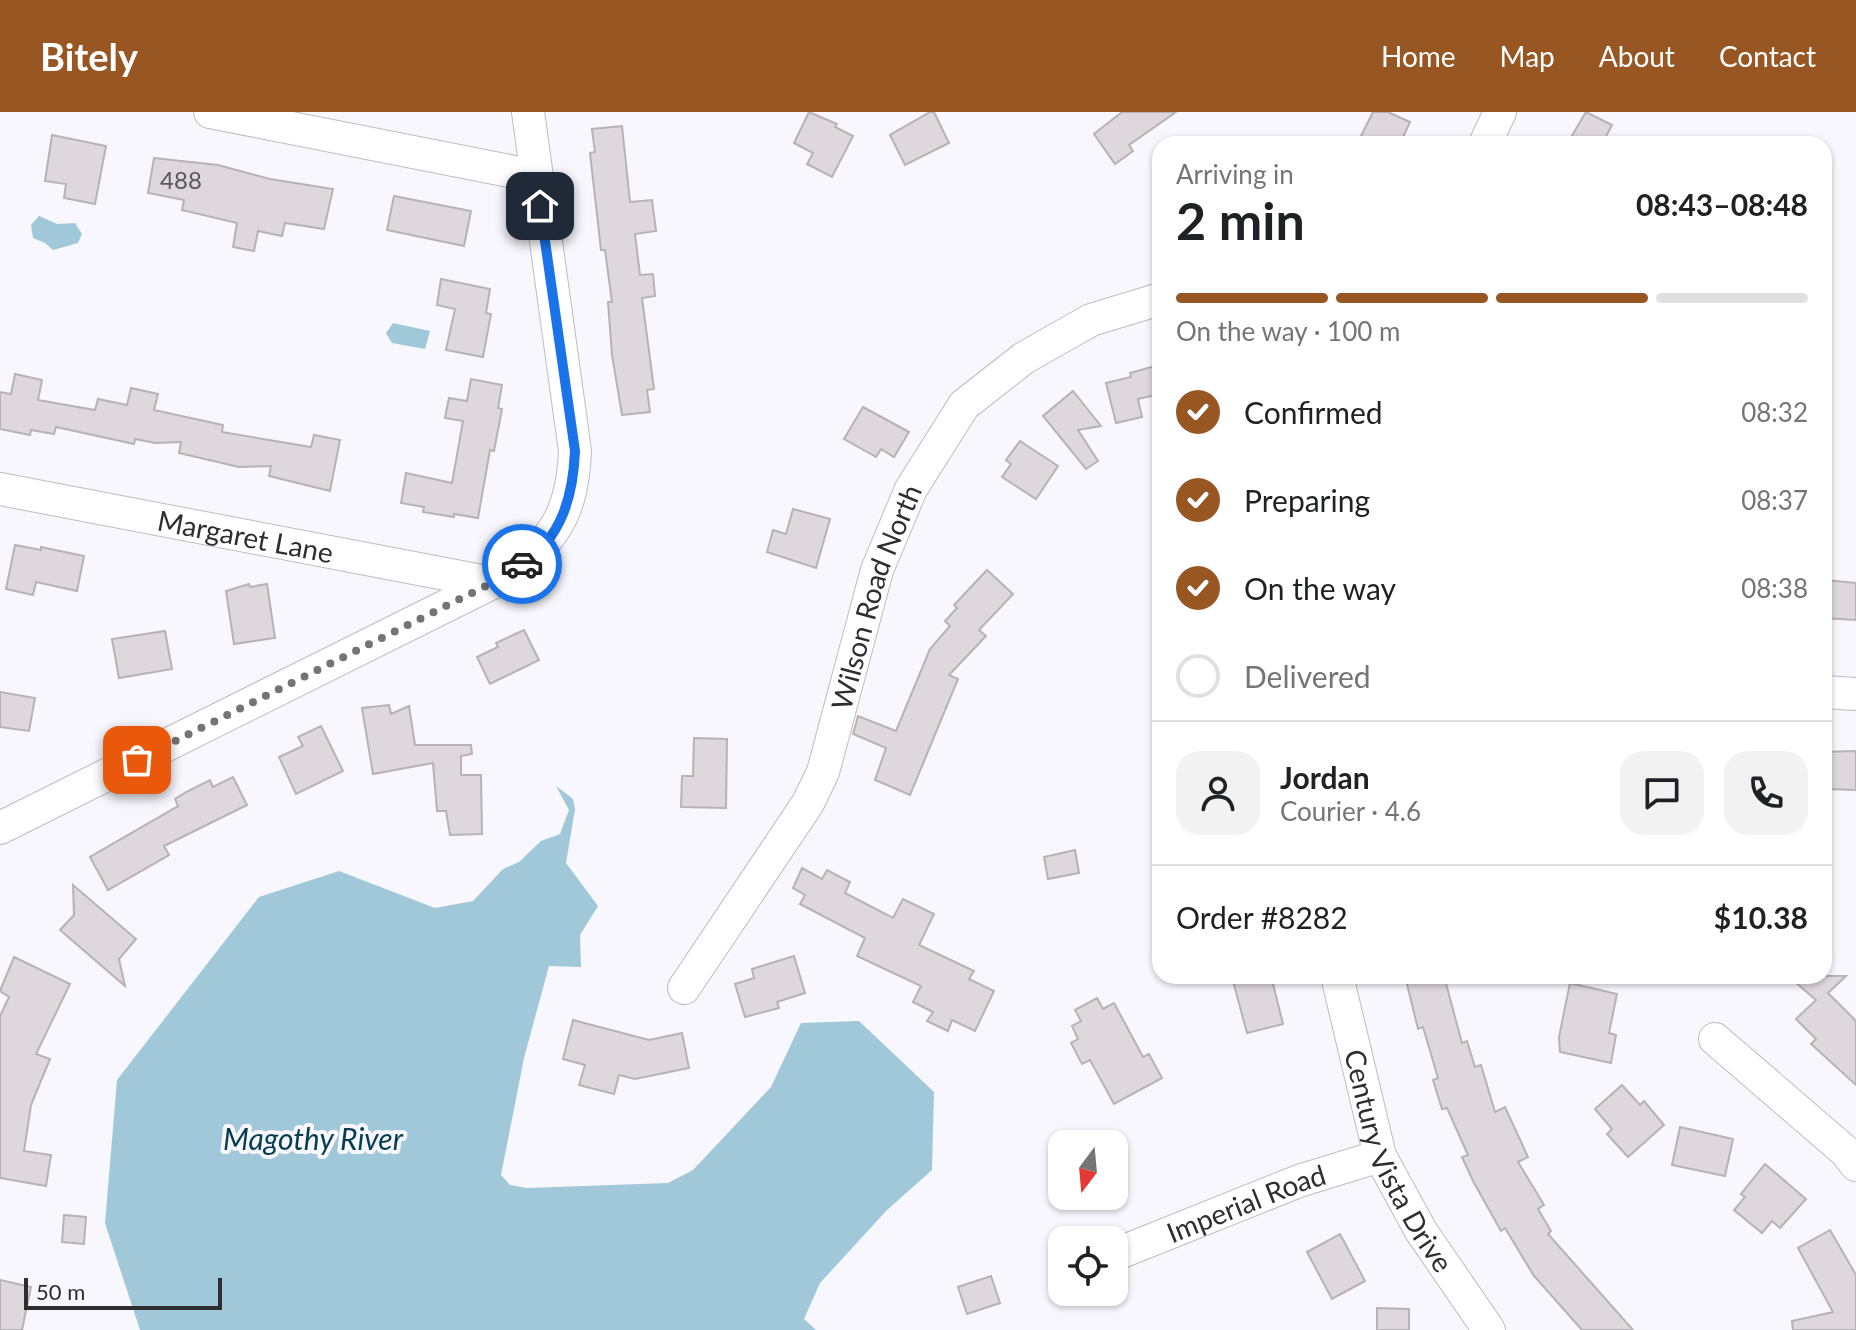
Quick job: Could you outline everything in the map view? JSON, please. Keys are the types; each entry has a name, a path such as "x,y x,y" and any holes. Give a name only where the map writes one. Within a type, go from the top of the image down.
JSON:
{"street":[{"path":"210,112 535,176"},
{"path":"0,828 492,583 528,560 552,535 569,503 575,451 528,112"},
{"path":"1489,136 1500,112"},
{"name":"Wilson Road North","path":"684,988 808,803 823,772 877,570 911,489 964,405 1024,358 1091,320 1152,301"},
{"name":"Margaret Lane","path":"0,489 492,583"},
{"path":"1832,692 1856,694"},
{"name":"Century Vista Drive","path":"1339,984 1380,1156 1421,1231 1489,1330"},
{"path":"1715,1039 1846,1152 1856,1165"},
{"name":"Imperial Road","path":"1128,1249 1299,1181 1380,1156"}],"water":[{"path":"39,216 57,224 75,223 82,234 78,243 53,250 33,238 31,225"},
{"path":"393,323 430,331 425,349 392,343 386,333"},
{"name":"Magothy River","path":"556,786 573,799 575,809 566,863 598,906 580,935 581,967 549,966 524,1058 501,1175 510,1185 527,1188 668,1183 693,1170 771,1087 801,1023 859,1021 934,1092 932,1170 887,1210 820,1283 804,1319 816,1330 140,1330 105,1223 117,1080 259,897 339,871 435,908 473,901 503,869 519,862 541,841 560,834 569,810"}],"building":[{"path":"809,112 837,124 835,127 853,136 832,177 807,164 813,153 794,143"},
{"path":"934,112 949,143 905,165 890,135"},
{"path":"1122,112 1176,112 1129,145 1133,151 1115,164 1094,134"},
{"path":"1373,112 1388,112 1410,122 1404,136 1361,136"},
{"path":"1586,112 1612,125 1606,136 1572,136"},
{"path":"622,126 630,202 652,200 656,231 635,234 640,275 653,274 655,296 642,298 654,389 647,390 650,412 622,415 612,355 608,302 612,302 605,250 601,250 590,153 595,152 592,129"},
{"path":"52,135 106,146 95,204 64,198 66,184 45,181"},
{"path":"154,158 218,165 270,179 333,189 324,229 285,223 282,236 258,231 254,251 233,247 237,223 182,210 184,200 148,193"},
{"path":"394,196 471,211 464,246 387,230"},
{"path":"441,279 490,289 486,313 491,314 483,357 446,350 455,309 437,305"},
{"path":"1152,367 1152,396 1138,399 1142,417 1116,423 1106,383 1131,377 1130,373"},
{"path":"15,374 42,380 38,400 95,410 98,399 127,405 131,388 158,394 154,410 223,425 222,432 311,447 314,435 340,440 330,491 269,476 271,466 239,467 179,453 181,442 155,443 135,439 134,444 56,427 54,434 31,430 30,435 0,429 0,392 11,394"},
{"path":"471,379 502,385 498,408 502,409 494,451 490,450 478,518 423,512 424,507 401,503 406,473 452,483 463,421 445,418 449,398 467,401"},
{"path":"1073,391 1101,426 1078,430 1098,461 1086,469 1043,416"},
{"path":"863,407 909,432 894,457 881,449 876,457 844,439"},
{"path":"1020,441 1058,466 1036,499 1002,477 1011,464 1006,460"},
{"path":"793,509 830,519 816,568 767,552 773,530 786,534"},
{"path":"15,545 84,556 77,591 36,582 33,595 6,589"},
{"path":"987,570 1013,594 979,630 986,636 949,675 958,679 910,795 875,780 886,748 853,734 858,716 896,731 930,649 950,626 945,621 957,608 954,605"},
{"path":"1832,581 1856,583 1856,620 1832,618"},
{"path":"249,584 250,587 267,584 275,638 234,644 226,591"},
{"path":"524,630 539,660 490,684 477,657 498,647 496,643"},
{"path":"165,631 172,669 119,678 112,639"},
{"path":"0,692 35,698 29,731 0,727"},
{"path":"389,705 391,714 409,706 415,745 471,745 472,754 461,756 461,775 481,775 482,834 450,835 446,811 437,811 433,763 373,774 362,708"},
{"path":"321,726 343,771 296,794 279,757 303,746 298,737"},
{"path":"694,738 727,739 726,808 681,807 682,776 693,776"},
{"path":"1856,751 1856,790 1832,789 1832,752"},
{"path":"233,777 247,805 164,846 169,855 108,890 90,857 178,806 175,799 186,792 210,780 213,787"},
{"path":"1075,850 1079,873 1048,879 1044,857"},
{"path":"802,868 822,879 827,870 850,882 845,893 893,918 903,899 934,914 919,945 974,971 969,979 994,991 975,1031 952,1020 948,1031 927,1021 933,1012 913,1002 921,986 857,956 865,938 800,904 805,895 793,888"},
{"path":"73,885 136,939 119,959 125,986 60,930 74,915"},
{"path":"794,956 805,993 777,1002 779,1008 745,1017 735,984 754,978 752,969"},
{"path":"14,957 70,984 36,1054 50,1059 31,1105 24,1151 51,1155 46,1186 0,1178 0,1016 9,997 0,991"},
{"path":"1832,976 1846,976 1828,993 1856,1021 1856,1085 1811,1044 1816,1039 1796,1019 1816,1000 1797,984 1832,984"},
{"path":"1234,984 1273,984 1283,1024 1247,1033"},
{"path":"1407,984 1446,984 1462,1043 1467,1041 1475,1067 1481,1065 1495,1112 1505,1107 1528,1157 1518,1162 1544,1205 1538,1209 1551,1231 1548,1234 1633,1330 1582,1330 1534,1276 1505,1228 1501,1231 1462,1157 1468,1155 1447,1108 1442,1109 1433,1080 1438,1078 1423,1027 1418,1029"},
{"path":"1570,984 1617,994 1609,1033 1616,1035 1611,1063 1560,1052 1559,1037"},
{"path":"1097,998 1103,1009 1114,1003 1143,1057 1149,1054 1162,1078 1114,1104 1090,1060 1082,1064 1071,1043 1078,1039 1072,1026 1081,1021 1075,1010"},
{"path":"573,1020 649,1040 682,1033 689,1068 635,1079 619,1075 614,1094 579,1085 585,1065 563,1059"},
{"path":"1622,1085 1640,1105 1644,1101 1664,1125 1628,1157 1607,1134 1612,1129 1595,1109"},
{"path":"1680,1127 1733,1139 1725,1176 1672,1165"},
{"path":"1765,1164 1806,1199 1780,1228 1772,1221 1762,1233 1734,1210 1745,1197 1741,1194"},
{"path":"64,1215 86,1217 84,1244 62,1242"},
{"path":"1830,1230 1856,1275 1856,1330 1793,1330 1792,1321 1833,1312 1798,1248"},
{"path":"1340,1234 1365,1281 1332,1299 1307,1252"},
{"path":"991,1276 1000,1303 967,1314 958,1287"},
{"path":"0,1280 31,1287 22,1330 0,1330"},
{"path":"1377,1308 1409,1309 1409,1330 1377,1330"}],"way so far":[{"path":"137,760 492,583 522,564"}],"route":[{"path":"522,564 552,535 569,503 574,479 575,451 540,206"}]}
